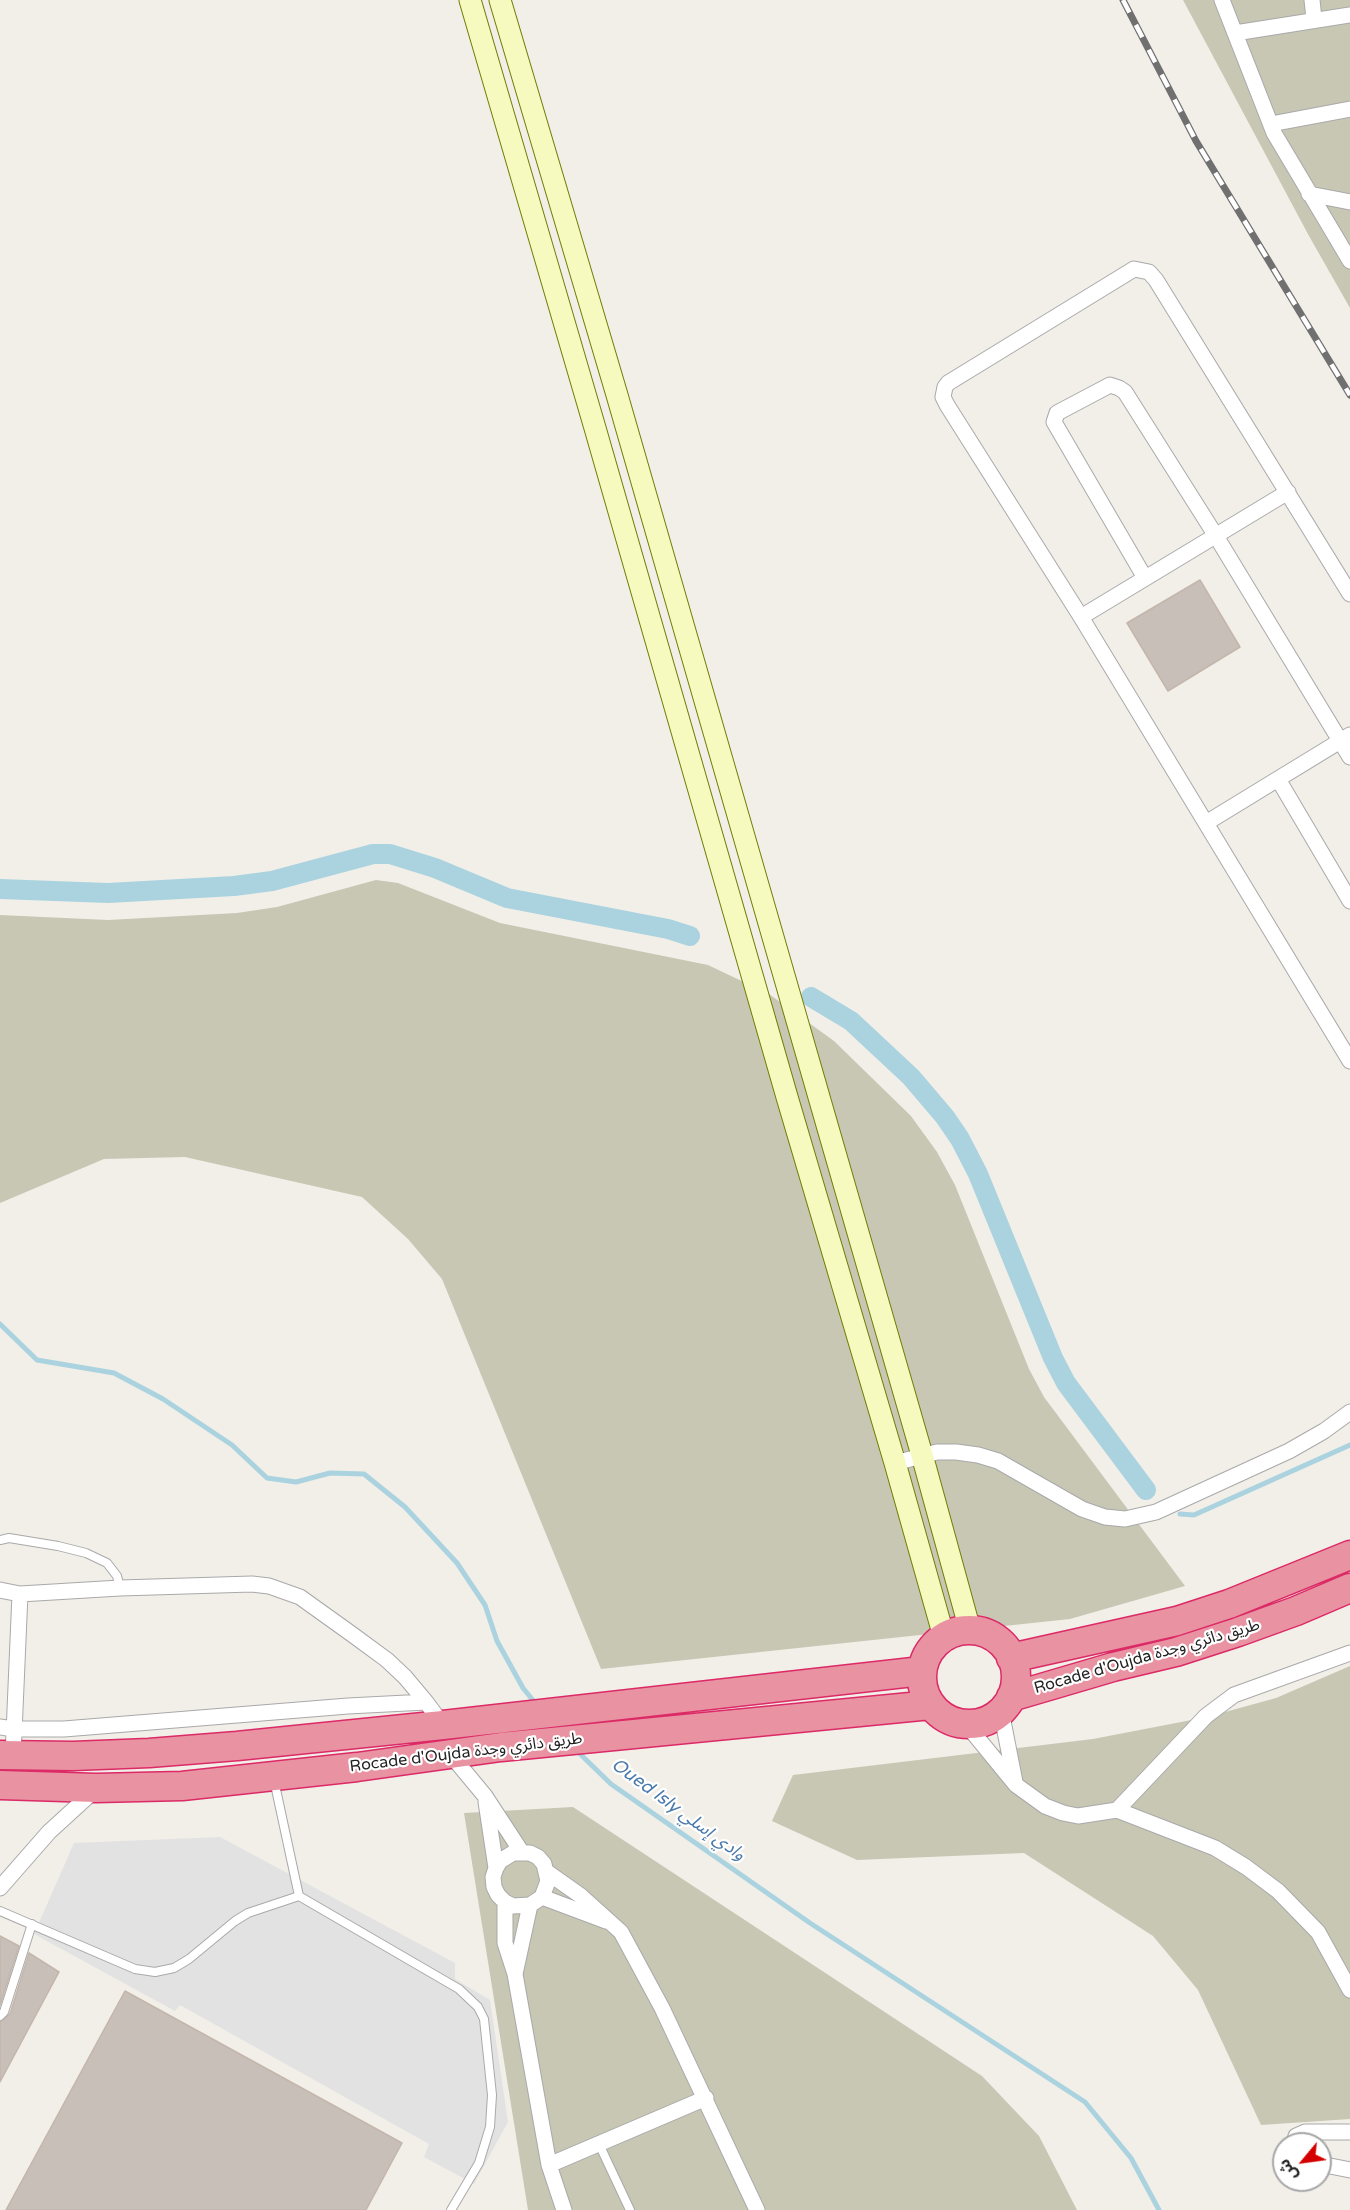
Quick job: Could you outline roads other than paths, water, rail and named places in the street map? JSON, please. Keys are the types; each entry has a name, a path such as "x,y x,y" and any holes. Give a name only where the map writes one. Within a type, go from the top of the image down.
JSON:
{"highway":[{"name":"Rocade d'Oujda طريق دائري وجدة","path":"1011,1658 1177,1621 1229,1604 1350,1555"},
{"name":"Rocade d'Oujda طريق دائري وجدة","path":"1006,1704 1113,1667 1176,1652 1238,1632 1350,1588"},
{"path":"983,1632 995,1638 1011,1658 1015,1678 1006,1704 991,1718 979,1723 966,1724 953,1721 940,1714 925,1694 922,1671 926,1658 933,1646 957,1634 983,1632"},
{"name":"Rocade d'Oujda طريق دائري وجدة","path":"6,1742 150,1753 443,1725 922,1671"},
{"name":"Rocade d'Oujda طريق دائري وجدة","path":"0,1785 96,1788 182,1786 451,1755 501,1747 931,1705"}],"main road":[{"path":"470,0 895,1463 957,1634"},
{"path":"500,0 617,395 922,1455 957,1634"}],"street":[{"path":"1222,0 1271,124 1309,194 1350,261"},
{"path":"1312,0 1314,19"},
{"path":"1235,33 1350,15"},
{"path":"1271,124 1350,110"},
{"path":"1309,194 1350,201"},
{"path":"1350,594 1149,272 1134,269 948,383 944,390 943,397 947,405 1081,617 1350,1059"},
{"path":"1145,578 1053,422 1057,413 1110,385 1119,387 1125,392 1345,738 1350,757"},
{"path":"1081,617 1288,492"},
{"path":"1206,823 1345,738"},
{"path":"1278,779 1350,900"},
{"path":"895,1463 922,1455 956,1452 978,1455 998,1461 1082,1509 1105,1517 1125,1519 1156,1512 1289,1451 1324,1431 1350,1412"},
{"path":"0,1590 20,1594 120,1588 252,1584 269,1586 300,1597 387,1660 405,1677 443,1725"},
{"path":"20,1594 6,1742 64,1729 348,1706 426,1702"},
{"path":"1117,1810 1206,1716 1233,1695 1350,1653"},
{"path":"1006,1704 1016,1785"},
{"path":"966,1724 1016,1785 1045,1806 1063,1814 1078,1816 1117,1810 1215,1848 1246,1867 1278,1891 1318,1932 1350,1990"},
{"path":"451,1755 485,1796 521,1851 538,1857 548,1872 548,1881 536,1901 515,1974"},
{"path":"0,1887 49,1832 96,1788"},
{"path":"485,1796 496,1868"},
{"path":"521,1851 506,1856 496,1868 493,1877 494,1887 505,1902 513,1905 536,1901 614,1924"},
{"path":"548,1872 581,1896 621,1932 662,2008 757,2210"},
{"path":"0,1882 0,1887"},
{"path":"505,1902 504,1943 515,1974 549,2165 564,2210"},
{"path":"549,2165 706,2098"},
{"path":"1332,2132 1350,2132"},
{"path":"1332,2166 1350,2170"}],"lane":[{"path":"0,1540 9,1538 86,1553 107,1563 117,1576 120,1588"},
{"path":"273,1776 299,1896 459,1989 478,2007 484,2019 492,2095 490,2127 479,2163 451,2210"},
{"path":"0,1911 135,1969 155,1972 174,1968 189,1959 248,1913 299,1896"},
{"path":"0,2016 4,2012 32,1924"},
{"path":"599,2144 630,2210"}],"waterway":[{"path":"0,889 108,893 234,886 272,881 373,854 390,854 435,868 507,898 668,929 690,936"},
{"path":"811,997 851,1021 911,1077 945,1117 960,1139 978,1174 1053,1358 1066,1383 1146,1490"},
{"name":"Oued Isly وادي إسلي","path":"0,1324 37,1360 114,1373 163,1399 232,1445 267,1478 296,1482 330,1473 364,1474 405,1507 457,1563 485,1605 497,1641 523,1688 536,1704"},
{"path":"1180,1514 1194,1515 1350,1445"},
{"name":"Oued Isly وادي إسلي","path":"576,1750 611,1784 810,1923 1085,2102 1131,2158 1159,2210"}],"railway":[{"path":"1123,0 1196,141 1350,395"}]}
